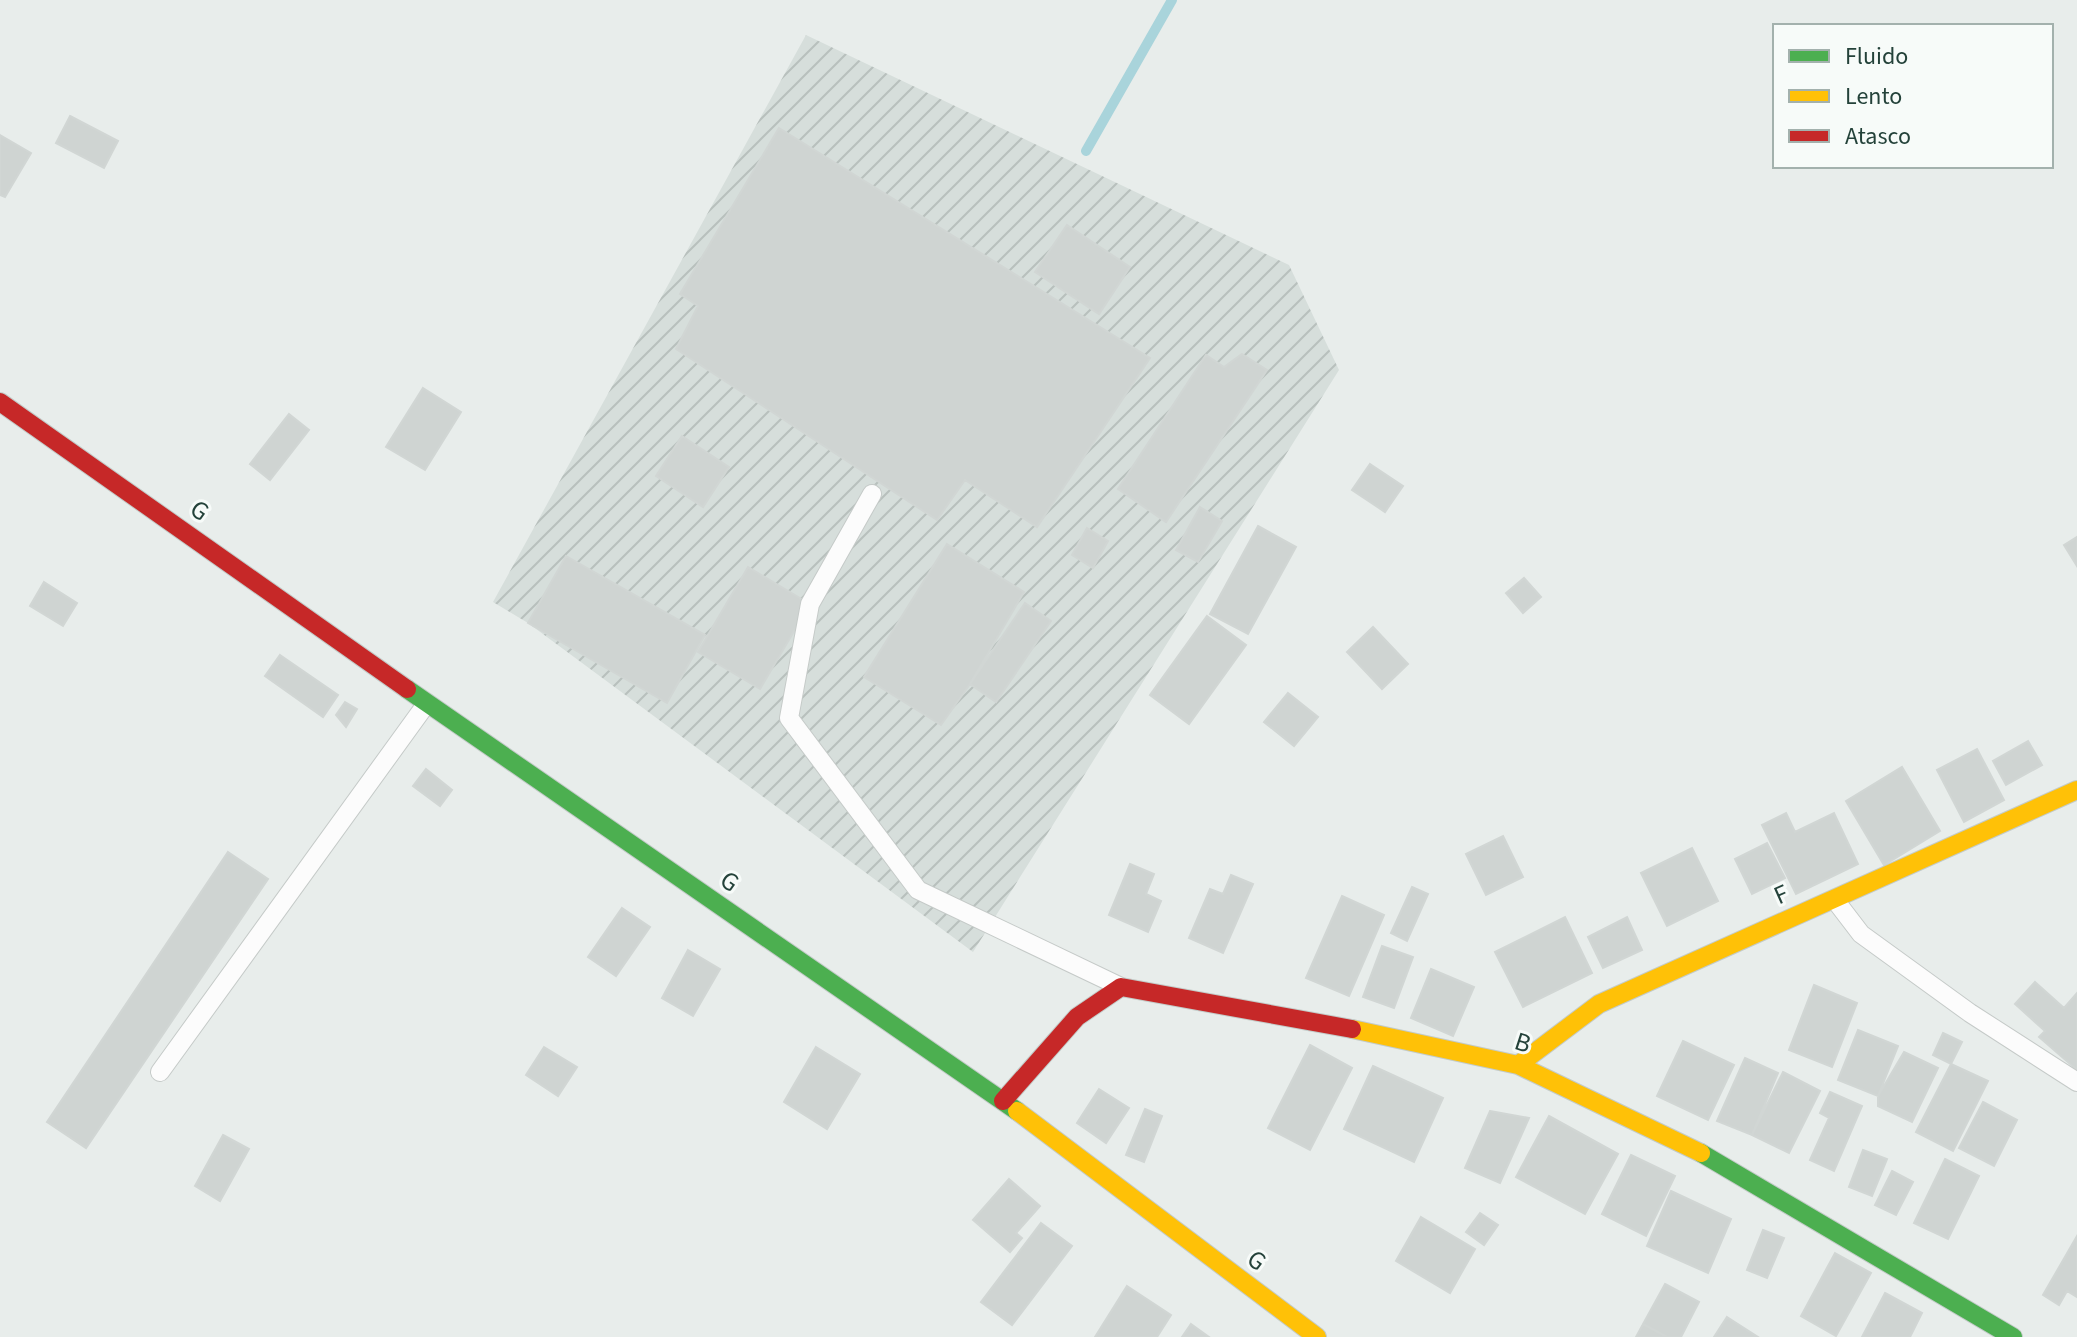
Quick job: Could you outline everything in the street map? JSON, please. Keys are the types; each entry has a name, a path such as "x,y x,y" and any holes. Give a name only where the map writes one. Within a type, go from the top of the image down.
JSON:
{"street":[{"name":"G","path":"0,402 427,703 1003,1101 1317,1337"},
{"name":"F","path":"1518,1065 1599,1004 2077,790"},
{"name":"B","path":"1121,987 1334,1025 1518,1065 1698,1151 2013,1337"},
{"path":"1003,1101 1077,1017 1121,987"}],"lane":[{"path":"872,494 810,604 789,718 918,890 1121,987"},
{"path":"160,1072 427,703"},
{"path":"1834,899 1861,934 1957,1004 2077,1082"}],"shaded area":[{"path":"806,35 1289,265 1339,370 973,952 528,623 493,602"}],"building":[{"path":"70,116 118,141 104,168 56,143"},
{"path":"779,128 1150,358 1037,527 965,480 937,520 676,349 698,306 680,294"},
{"path":"0,135 31,153 5,197 0,195"},
{"path":"1067,225 1130,267 1099,314 1035,272"},
{"path":"1242,354 1267,370 1166,522 1118,489 1206,355 1224,367"},
{"path":"423,388 461,412 425,470 386,447"},
{"path":"289,414 309,430 270,480 250,464"},
{"path":"682,436 729,467 703,507 656,476"},
{"path":"1370,464 1403,486 1385,512 1352,490"},
{"path":"1200,507 1222,521 1198,562 1176,550"},
{"path":"1258,526 1296,547 1248,634 1210,614"},
{"path":"1087,528 1108,541 1093,568 1072,555"},
{"path":"2077,537 2077,566 2064,545"},
{"path":"947,544 1024,592 970,684 941,725 864,677"},
{"path":"566,556 705,635 667,703 528,623"},
{"path":"748,567 810,604 760,689 698,652"},
{"path":"1524,578 1541,597 1523,613 1506,593"},
{"path":"44,582 77,603 63,626 30,606"},
{"path":"1025,603 1051,621 996,702 970,684"},
{"path":"1207,616 1246,645 1189,724 1150,695"},
{"path":"1373,627 1408,664 1382,689 1347,652"},
{"path":"280,655 338,695 323,717 265,676"},
{"path":"1288,693 1318,717 1294,746 1264,722"},
{"path":"345,702 357,709 346,727 336,715"},
{"path":"2028,741 2042,765 2006,785 1993,761"},
{"path":"1977,749 2004,800 1964,822 1937,770"},
{"path":"1902,767 1940,831 1884,865 1846,801"},
{"path":"426,769 452,790 440,806 413,786"},
{"path":"1786,813 1795,832 1834,813 1858,864 1796,894 1762,825"},
{"path":"1503,836 1523,877 1486,895 1466,854"},
{"path":"1767,843 1785,878 1752,894 1735,859"},
{"path":"1692,848 1718,901 1667,926 1641,873"},
{"path":"228,852 268,879 86,1148 47,1122"},
{"path":"1130,864 1154,874 1146,894 1161,901 1148,932 1109,915"},
{"path":"1231,875 1253,884 1223,953 1189,938 1210,889 1223,894"},
{"path":"1412,887 1428,894 1407,941 1391,933"},
{"path":"1342,896 1384,915 1349,996 1306,978"},
{"path":"622,908 650,927 616,976 588,957"},
{"path":"1565,917 1592,973 1523,1007 1495,952"},
{"path":"1627,917 1642,950 1603,968 1588,937"},
{"path":"1382,946 1413,957 1394,1008 1363,997"},
{"path":"688,950 720,969 693,1016 662,998"},
{"path":"1431,969 1474,987 1453,1036 1411,1018"},
{"path":"2035,982 2064,1008 2077,993 2077,1070 2039,1037 2045,1031 2015,1004"},
{"path":"1814,985 1857,1003 1832,1067 1789,1050"},
{"path":"1858,1030 1898,1046 1878,1096 1838,1080"},
{"path":"1943,1033 1962,1042 1951,1064 1933,1055"},
{"path":"1683,1041 1734,1065 1708,1120 1657,1096"},
{"path":"1310,1045 1352,1068 1310,1150 1268,1128"},
{"path":"544,1047 577,1067 558,1096 526,1075"},
{"path":"816,1047 860,1074 827,1129 784,1102"},
{"path":"1904,1052 1938,1068 1912,1122 1878,1106 1878,1096"},
{"path":"1745,1058 1778,1073 1752,1135 1717,1121"},
{"path":"1951,1064 1988,1081 1953,1151 1916,1132"},
{"path":"1373,1066 1443,1098 1414,1162 1344,1129"},
{"path":"1783,1072 1820,1091 1789,1153 1752,1135"},
{"path":"1099,1089 1129,1108 1106,1143 1077,1123"},
{"path":"1830,1092 1862,1106 1834,1171 1810,1160 1829,1118 1820,1113"},
{"path":"1983,1102 2017,1120 1994,1166 1959,1148"},
{"path":"1145,1109 1162,1116 1144,1162 1126,1155"},
{"path":"1490,1111 1529,1118 1500,1183 1465,1168"},
{"path":"1549,1116 1618,1154 1585,1214 1516,1177"},
{"path":"223,1135 249,1149 220,1201 195,1186"},
{"path":"1863,1150 1887,1159 1872,1196 1849,1187"},
{"path":"1631,1155 1675,1176 1646,1236 1602,1214"},
{"path":"1945,1159 1979,1176 1948,1239 1914,1223"},
{"path":"1892,1171 1913,1182 1896,1215 1875,1205"},
{"path":"1009,1179 1040,1206 1016,1233 1022,1238 1010,1252 973,1220"},
{"path":"1671,1191 1731,1219 1708,1273 1647,1246"},
{"path":"1480,1213 1498,1225 1484,1245 1466,1232"},
{"path":"1421,1217 1475,1249 1450,1293 1396,1261"},
{"path":"1041,1223 1072,1246 1012,1325 981,1302"},
{"path":"1763,1230 1784,1238 1767,1278 1747,1270"},
{"path":"2077,1236 2077,1297 2067,1291 2059,1305 2043,1295"},
{"path":"1835,1253 1871,1273 1836,1336 1801,1316"},
{"path":"1665,1284 1699,1302 1681,1337 1667,1337 1643,1324"},
{"path":"1127,1286 1171,1315 1157,1337 1095,1337"},
{"path":"1885,1293 1922,1313 1910,1337 1862,1337"},
{"path":"1727,1317 1758,1337 1714,1337"},
{"path":"1191,1324 1209,1337 1182,1337"},
{"path":"1643,1324 1667,1337 1636,1337"}],"waterway":[{"path":"1086,151 1172,0"}],"traffic: fast":[{"path":"407,689 1017,1111"},
{"path":"1701,1153 2013,1337"}],"traffic: slow":[{"path":"1518,1065 1599,1004 2077,790"},
{"path":"1352,1029 1518,1065 1701,1153"},
{"path":"1017,1111 1317,1337"}],"traffic: jam":[{"path":"0,402 407,689"},
{"path":"1003,1101 1077,1017 1121,987 1352,1029"}]}
